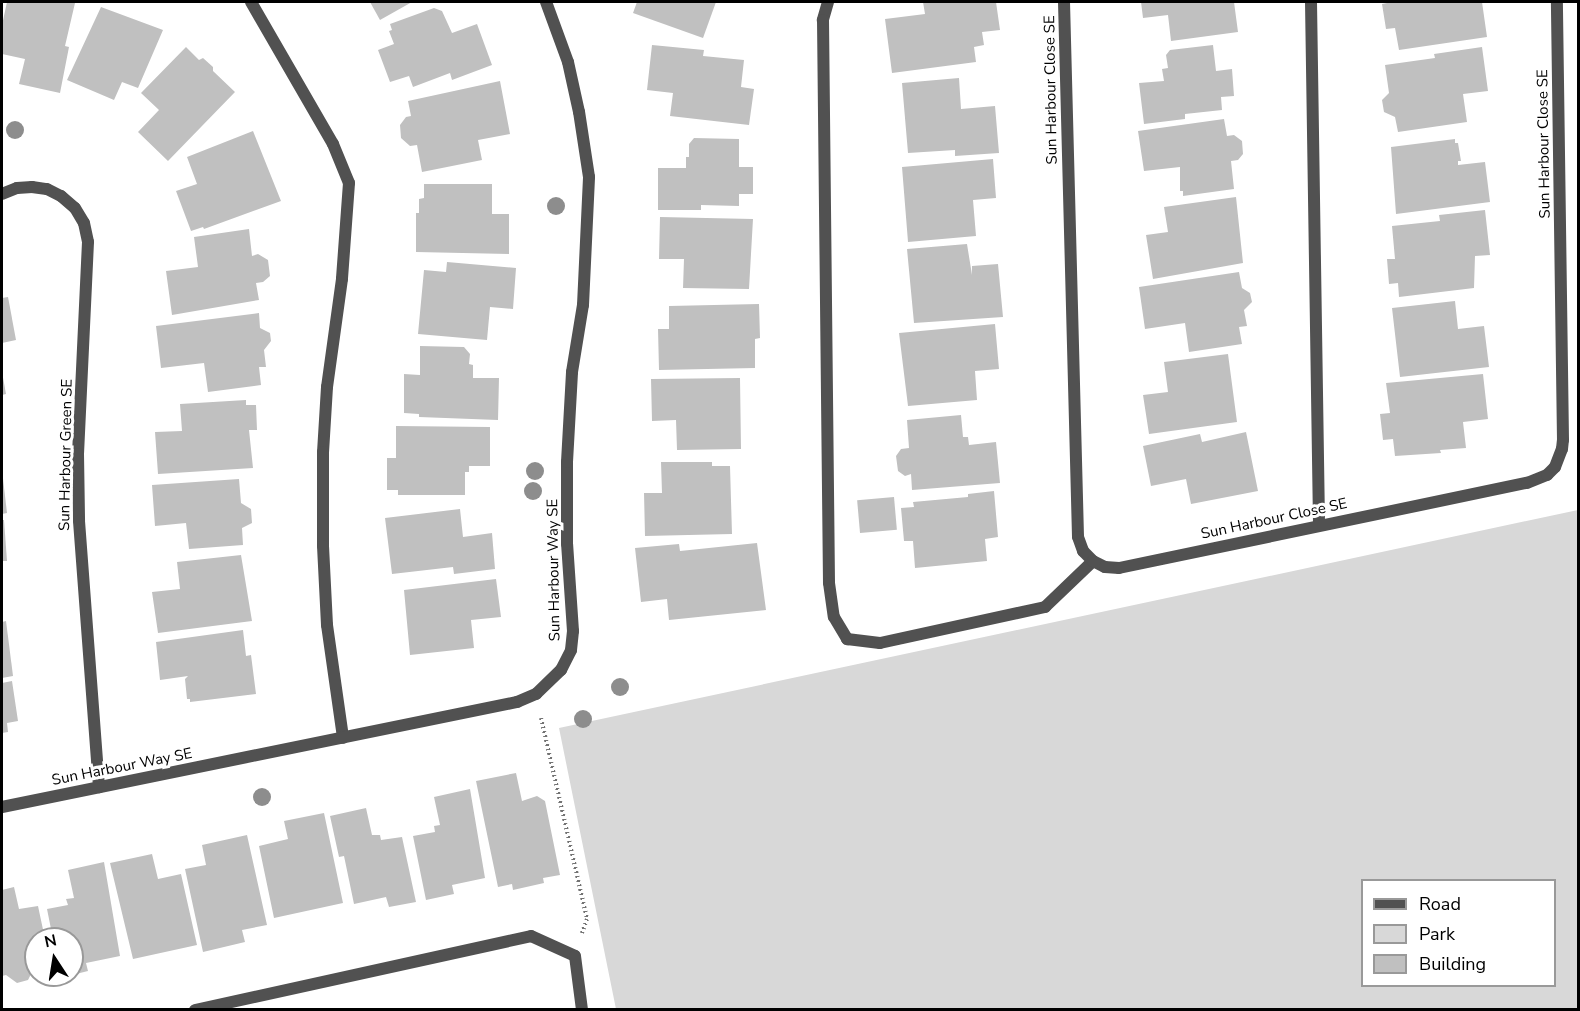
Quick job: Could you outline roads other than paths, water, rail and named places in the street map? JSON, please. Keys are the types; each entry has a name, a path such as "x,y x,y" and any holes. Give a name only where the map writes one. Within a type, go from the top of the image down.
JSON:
{"street":[{"path":"250,2 333,144 349,183 342,279 327,387 322,546 327,625 343,738"},
{"name":"Sun Harbour Way SE","path":"2,807 517,702 536,694 561,670 571,650 573,632 567,544 567,462 572,372 583,305 589,177 579,112 568,62 546,2"},
{"path":"828,2 823,20 829,583 834,617 848,639 880,643 1045,606 1093,561"},
{"name":"Sun Harbour Close SE","path":"1064,2 1078,537 1083,551 1093,561 1105,567 1119,568 1319,524 1527,483 1547,475 1559,458 1563,440 1557,2"},
{"path":"1311,2 1319,524"},
{"name":"Sun Harbour Green SE","path":"2,194 16,188 32,187 47,189 61,196 75,208 84,223 88,242 78,454 79,521 99,787"},
{"path":"195,1010 531,936 575,956 582,1010"}]}
